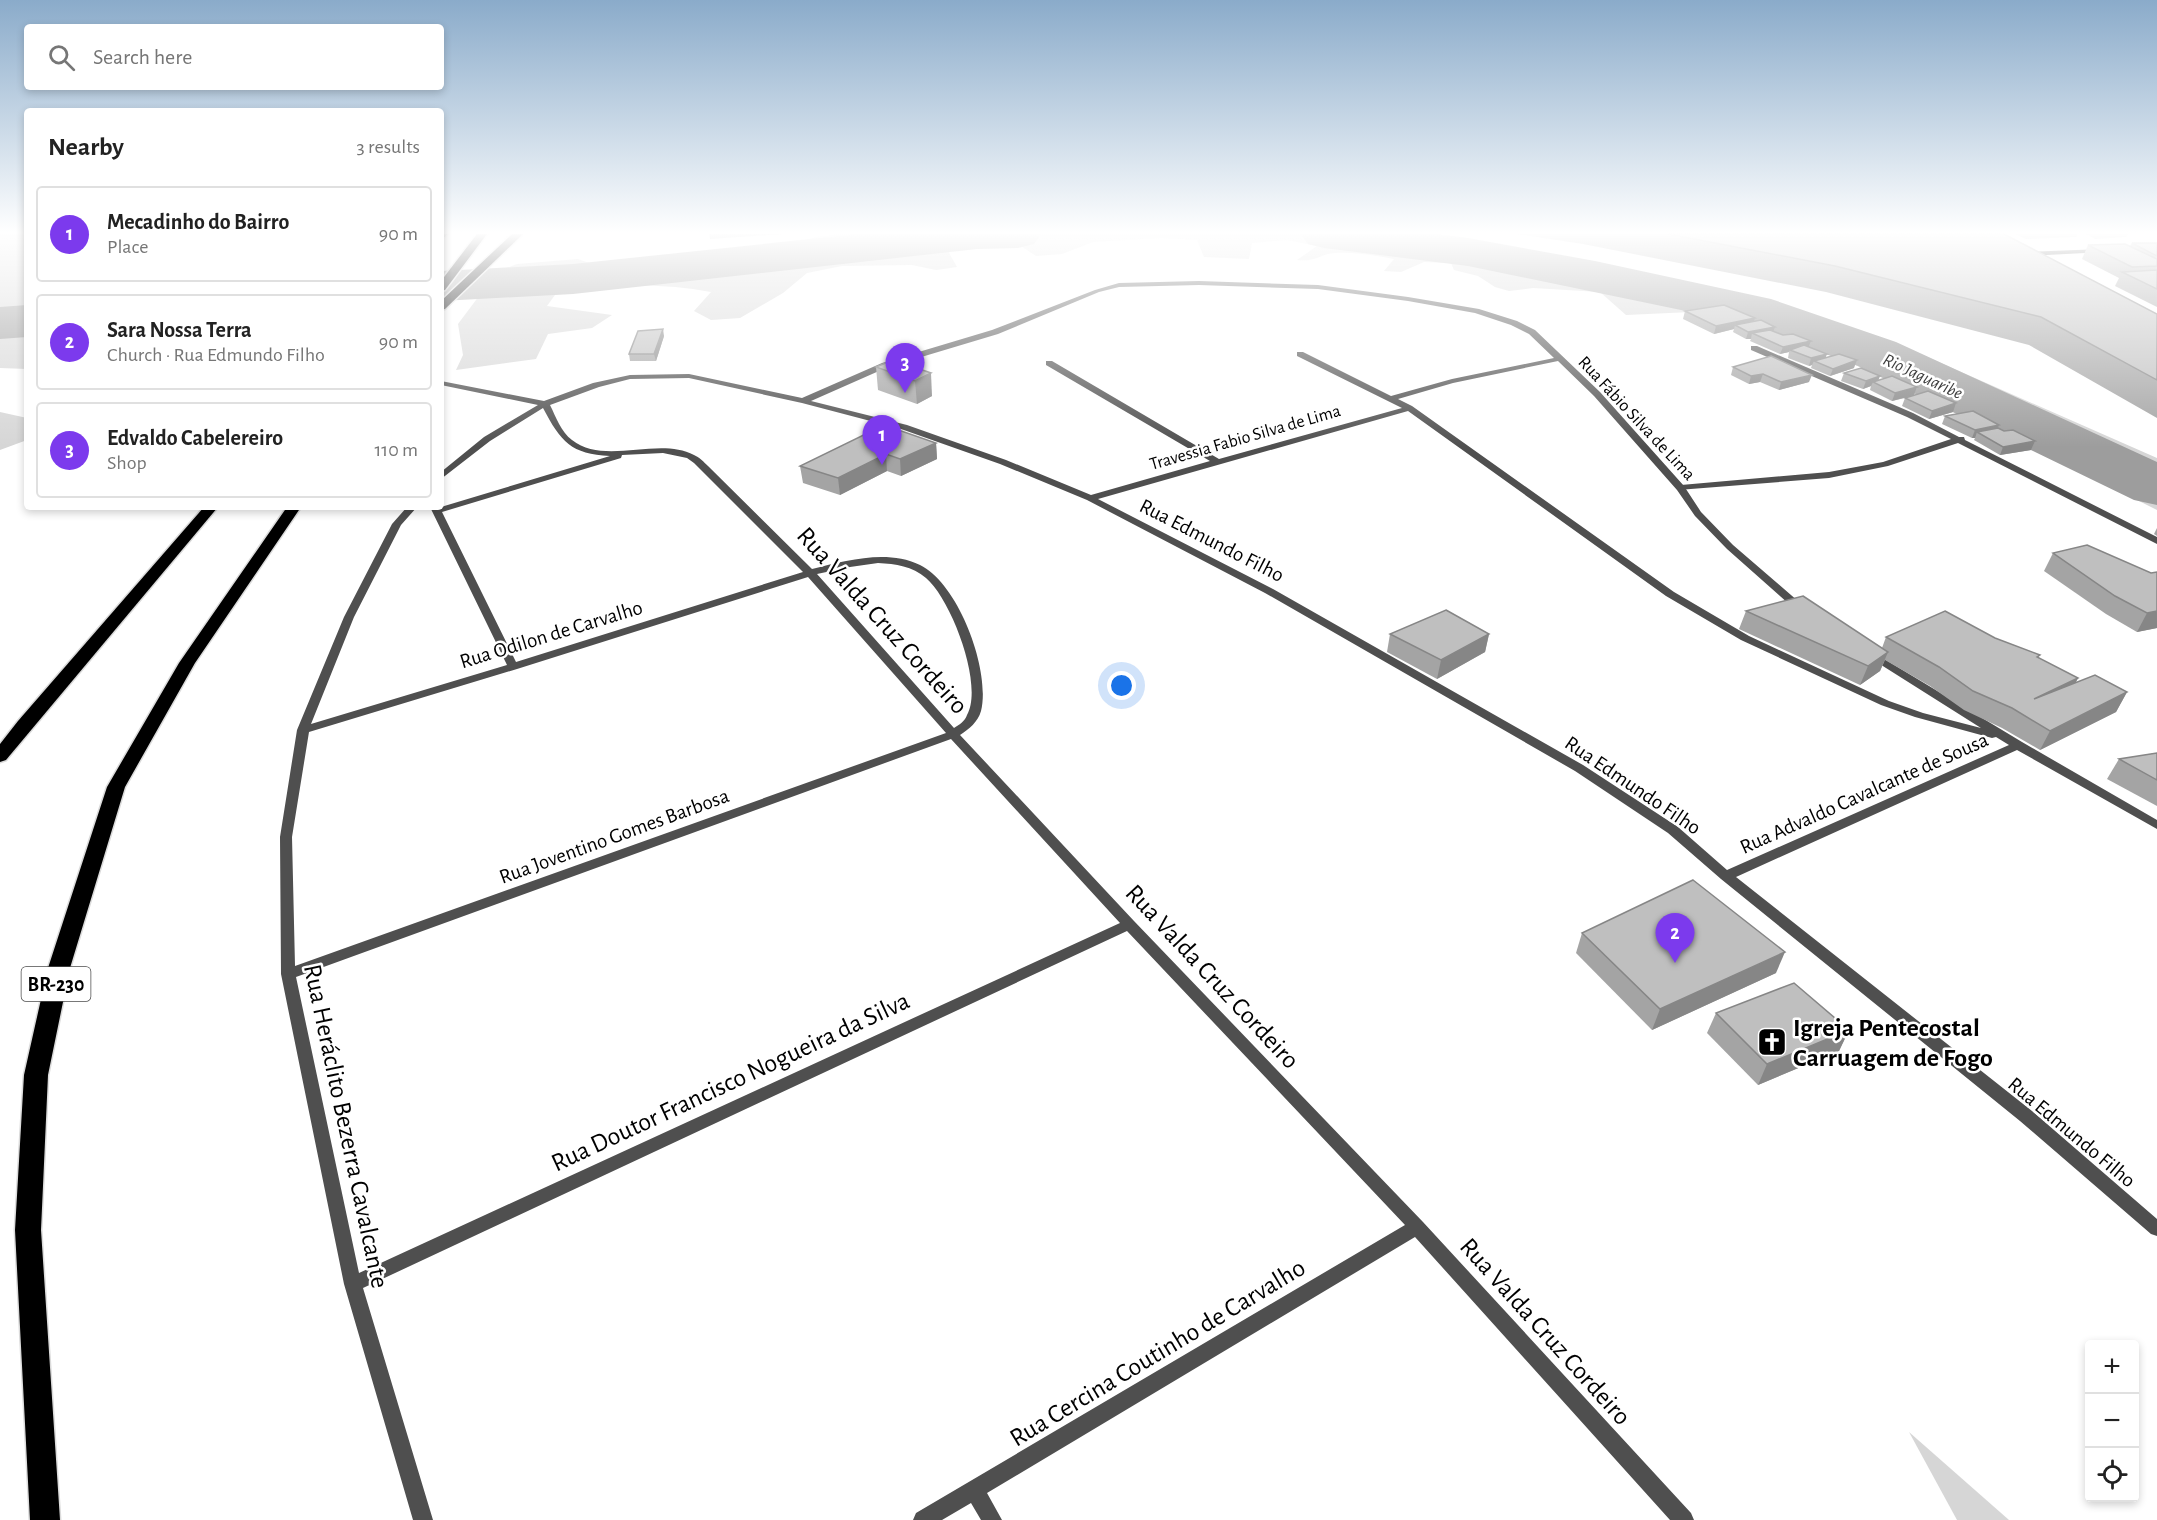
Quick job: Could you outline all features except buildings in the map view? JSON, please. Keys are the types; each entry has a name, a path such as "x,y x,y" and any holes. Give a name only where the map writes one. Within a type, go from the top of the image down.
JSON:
{"highway":[{"path":"0,756 208,510"},
{"name":"BR-230","path":"45,1520 28,1230 36,1075 59,968 116,787 187,663 292,510"}],"street":[{"name":"Rua Fábio Silva de Lima","path":"803,401 885,365 995,332 1066,305"},
{"name":"Rua Fábio Silva de Lima","path":"1439,305 1495,315 1532,332 1597,394 1680,488 1698,514 1730,547 1794,605 1814,618"},
{"path":"1754,348 1961,439 2157,541"},
{"path":"1300,354 1409,408 1670,594 1745,638 1885,703 1919,715 2005,737"},
{"path":"1393,399 1452,381 1559,359"},
{"path":"1049,363 1218,462"},
{"name":"Rua Edmundo Filho","path":"444,474 487,439 545,404 615,380 670,375 703,378 904,427 1003,462 1090,498 1269,591 1579,768 1673,830 1726,876 2026,1116 2157,1229"},
{"path":"444,384 545,404 571,443 590,450 624,454"},
{"name":"Travessia Fabio Silva de Lima","path":"1090,498 1409,408"},
{"path":"1680,488 1830,475 1885,464 1961,439"},
{"path":"444,507 624,454"},
{"name":"Rua Valda Cruz Cordeiro","path":"624,454 680,454 691,457 705,468 810,573 953,734 1129,924 1417,1227 1684,1520"},
{"name":"Rua Heráclito Bezerra Cavalcante","path":"409,510 392,532 354,607 303,730 286,837 288,974 353,1284 423,1520"},
{"path":"436,510 513,667"},
{"name":"Rua Odilon de Carvalho","path":"303,730 513,667 810,573 853,563 884,561 908,564 932,576 962,627 976,675 978,695 975,713 966,726 953,734"},
{"path":"1864,650 2018,745 2157,825"},
{"name":"Rua Joventino Gomes Barbosa","path":"288,974 953,734"},
{"name":"Rua Advaldo Cavalcante de Sousa","path":"1726,876 2018,745"},
{"name":"Rua Doutor Francisco Nogueira da Silva","path":"353,1284 1129,924"},
{"name":"Rua Cercina Coutinho de Carvalho","path":"923,1520 1417,1227"},
{"path":"975,1490 992,1520"}],"shaded area":[{"path":"0,305 24,305 24,369 0,368"},
{"path":"472,305 548,305 612,315 592,328 548,334 536,359 456,370 463,355 458,324"},
{"path":"699,305 762,305 740,318 711,320 694,311"},
{"path":"1615,305 1690,305 1691,312 1626,315"},
{"path":"1703,305 1742,305 1916,352 2157,458 2157,510 1945,404 1740,315"},
{"path":"0,412 24,417 24,441 0,450"},
{"path":"1909,1432 2009,1520 1957,1520"}],"waterway":[{"name":"Rio Jaguaribe","path":"1729,305 1753,310 1877,354 2157,486"},
{"path":"0,323 24,321"}],"place":[{"name":"Edvaldo Cabelereiro","path":"905,393"},
{"name":"Mecadinho do Bairro","path":"882,465"},
{"name":"Sara Nossa Terra","path":"1675,963"},
{"name":"Igreja Pentecostal Carruagem de Fogo","path":"1772,1042"}]}
